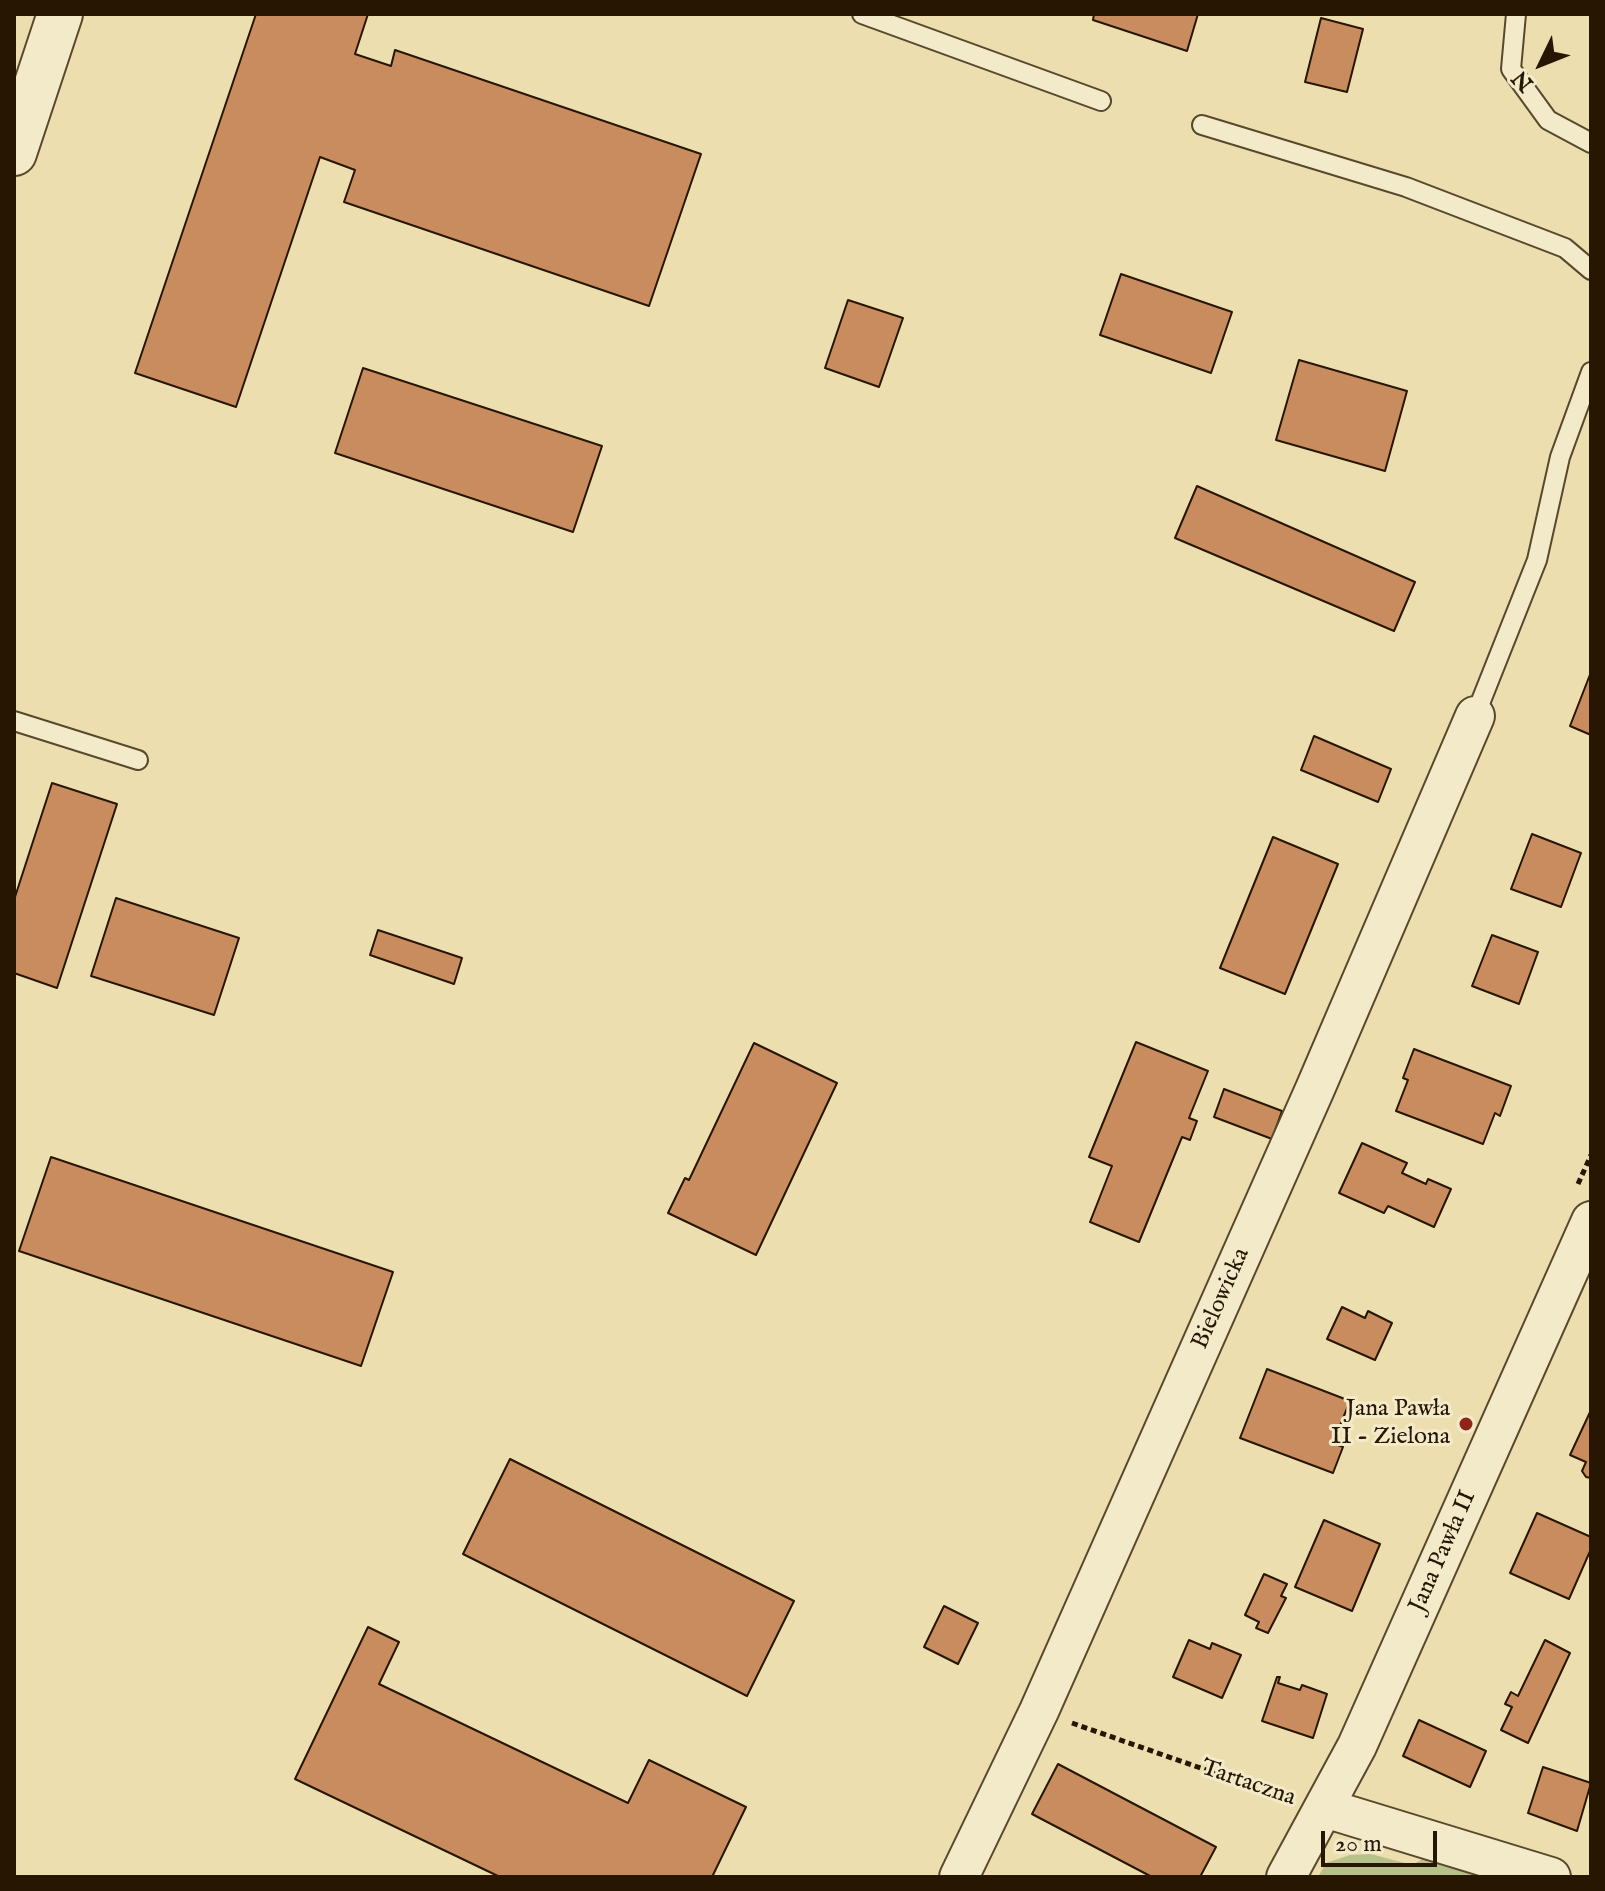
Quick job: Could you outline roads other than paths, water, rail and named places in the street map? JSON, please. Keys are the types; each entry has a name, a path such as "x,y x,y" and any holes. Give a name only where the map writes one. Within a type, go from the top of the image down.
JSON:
{"street":[{"path":"14,153 60,14"},
{"name":"Bielowicka","path":"959,1877 1039,1711 1315,1089 1475,716"},
{"name":"Jana Pawła II","path":"1286,1877 1357,1746 1591,1221"},
{"name":"Tartaczna","path":"1325,1808 1551,1877"}],"lane":[{"path":"862,14 1101,101"},
{"path":"1516,14 1511,69 1548,120 1591,143"},
{"path":"1202,125 1406,187 1565,248 1591,270"},
{"path":"1475,716 1537,560 1560,457 1591,372"},
{"path":"14,721 138,760"}],"place":[{"name":"Jana Pawła II - Zielona","path":"1466,1424"}]}
